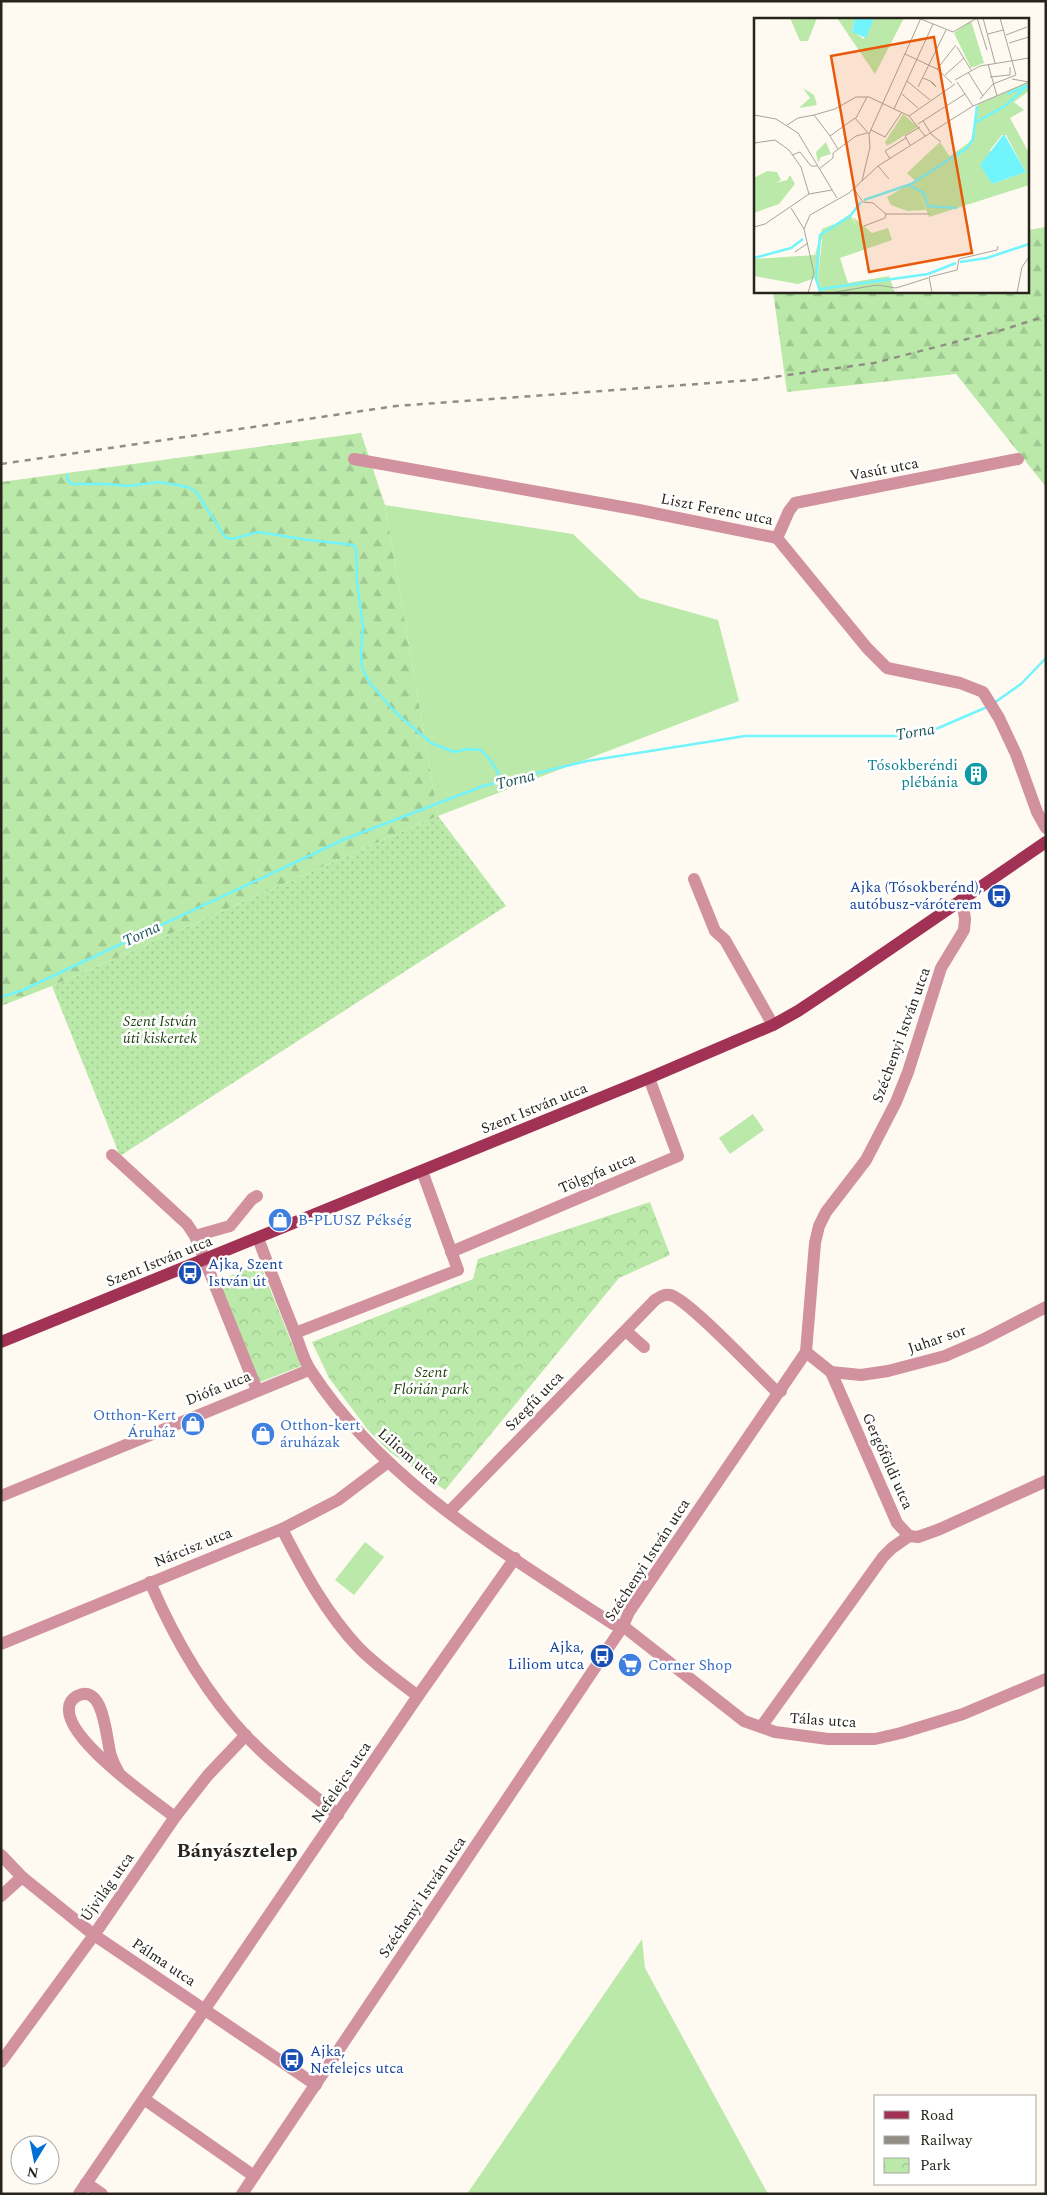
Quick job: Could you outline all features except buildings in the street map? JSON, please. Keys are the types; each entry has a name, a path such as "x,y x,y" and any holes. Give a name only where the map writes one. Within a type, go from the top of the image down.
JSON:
{"main road":[{"name":"Szent István utca","path":"1,1342 649,1078 773,1025 806,1006 1046,842"}],"street":[{"name":"Liszt Ferenc utca","path":"354,459 639,510 777,538 866,648 887,668 960,683 984,692 1016,754 1037,812 1046,828"},
{"name":"Vasút utca","path":"777,538 789,511 795,503 1018,459"},
{"path":"694,879 715,931 725,940 773,1025"},
{"name":"Széchenyi István utca","path":"242,2194 623,1626 628,1612 806,1352 815,1243 819,1226 826,1212 866,1160 896,1102 908,1072 941,968 964,930 965,919 962,899"},
{"name":"Tölgyfa utca","path":"451,1252 678,1156 649,1078"},
{"path":"112,1155 187,1224 195,1236 257,1390"},
{"path":"295,1333 458,1270 422,1171"},
{"path":"195,1236 230,1226 252,1199 257,1196"},
{"name":"Liliom utca","path":"258,1238 310,1370 346,1419 388,1463 449,1512 613,1624 623,1626"},
{"name":"Szegfű utca","path":"449,1512 655,1300 663,1296 670,1295 695,1312 774,1390 780,1391"},
{"name":"Juhar sor","path":"830,1372 870,1374 945,1356 982,1340 1046,1307"},
{"path":"626,1331 644,1347"},
{"name":"Gergőföldi utca","path":"806,1352 830,1372 897,1524 909,1536"},
{"name":"Diófa utca","path":"1,1496 310,1370"},
{"name":"Nárcisz utca","path":"1,1644 282,1529 338,1500 388,1463"},
{"path":"762,1727 883,1557 892,1548 909,1536 918,1536 940,1529 1046,1481"},
{"path":"282,1529 316,1593 337,1621 360,1648 418,1696"},
{"name":"Nefelejcs utca","path":"79,2194 418,1696 515,1558"},
{"path":"150,1582 168,1623 188,1660 217,1700 246,1735 293,1779 338,1815"},
{"name":"Tálas utca","path":"623,1626 744,1721 775,1732 828,1739 874,1739 900,1733 963,1714 1046,1680"},
{"path":"119,1773 111,1756 102,1710 96,1700 88,1694 73,1698 69,1706 68,1716 91,1749 119,1773 175,1818"},
{"name":"Újvilág utca","path":"1,2062 94,1935 175,1818 208,1775 246,1735"},
{"name":"Pálma utca","path":"1,1856 22,1877 94,1935 316,2085"},
{"path":"1,1896 22,1877"},
{"path":"144,2099 254,2176"},
{"path":"86,2183 102,2194"}],"green space":[{"path":"1046,227 1046,487 956,374 787,392 773,292 1030,292 1030,230"},
{"path":"361,433 385,505 438,816 52,986 1,1006 1,482"},
{"path":"385,505 573,534 640,598 718,620 739,701 438,816"},
{"name":"Szent István úti kiskertek","path":"438,816 506,906 120,1156 52,986"},
{"path":"753,1114 764,1130 730,1154 719,1138"},
{"name":"Szent Flórián park","path":"650,1202 670,1255 619,1278 445,1490 390,1452 368,1430 329,1378 312,1342 473,1279 478,1259"},
{"path":"260,1264 301,1366 258,1383 217,1281"},
{"path":"365,1542 384,1557 354,1595 335,1580"},
{"path":"642,1939 645,1968 768,2194 467,2194"}],"waterway":[{"path":"67,475 68,481 72,484 128,486 159,482 188,487 196,492 225,537 232,539 258,532 354,545 356,549 357,583 363,626 362,667 369,682 395,712 431,743 454,752 468,749 481,750 491,761 503,781"},
{"name":"Torna","path":"994,703 1021,684 1046,658"},
{"name":"Torna","path":"1,997 23,990 345,839 483,786 587,761 745,736 900,736 929,732 987,707"}],"railway":[{"path":"1,464 396,406 752,380 874,363 1002,330 1046,316"}],"place":[{"name":"Tósokberéndi plébánia","path":"976,774"},
{"name":"Ajka (Tósokberénd), autóbusz-váróterem","path":"999,896"},
{"name":"B-PLUSZ Pékség","path":"280,1220"},
{"name":"Ajka, Szent István út","path":"190,1273"},
{"name":"Otthon-Kert Áruház","path":"193,1424"},
{"name":"Otthon-kert áruházak","path":"263,1434"},
{"name":"Ajka, Liliom utca","path":"602,1656"},
{"name":"Corner Shop","path":"630,1665"},
{"name":"Ajka, Nefelejcs utca","path":"292,2060"}],"district":[{"name":"Bányásztelep","path":"237,1850"}]}
